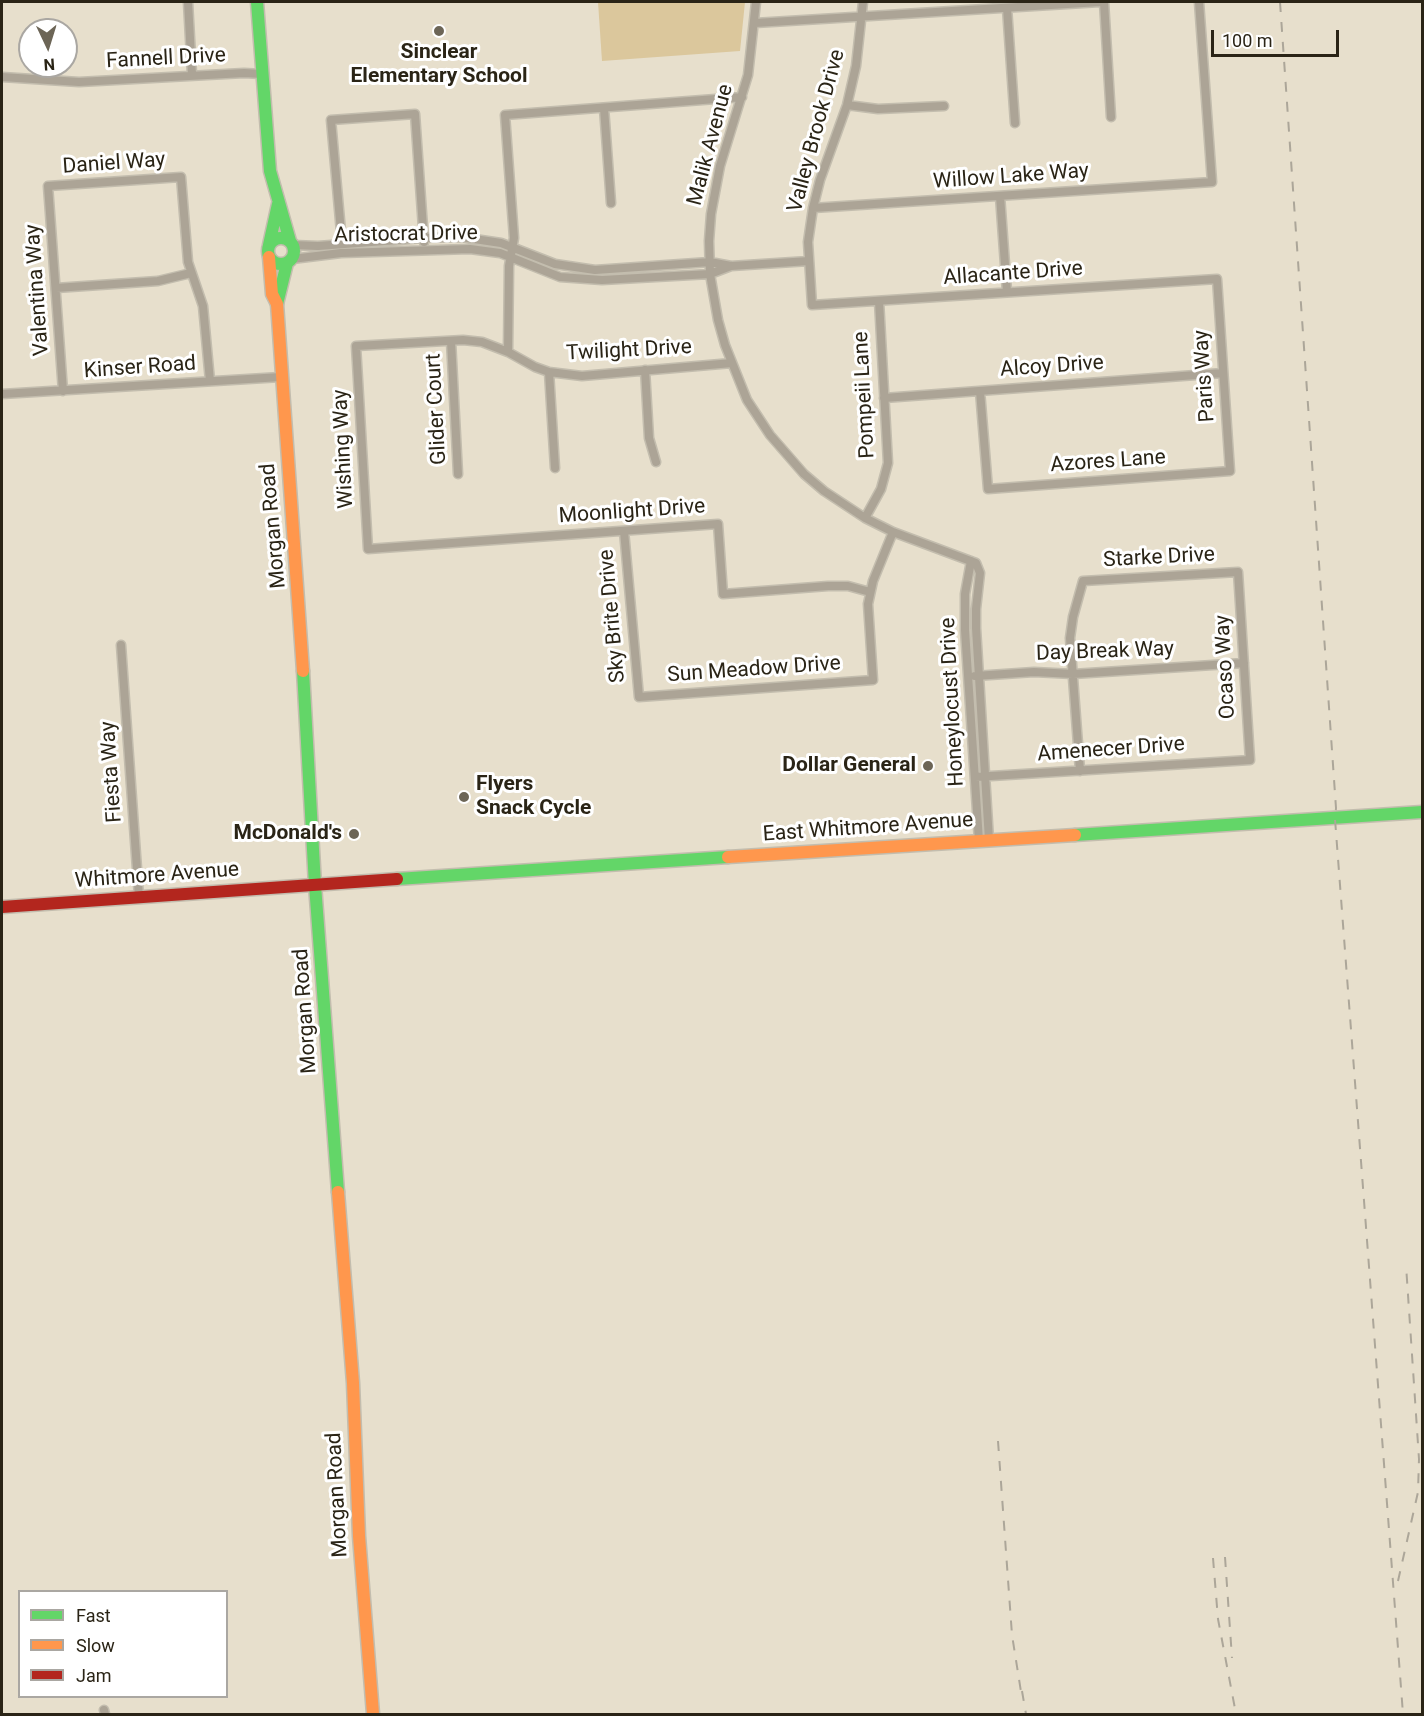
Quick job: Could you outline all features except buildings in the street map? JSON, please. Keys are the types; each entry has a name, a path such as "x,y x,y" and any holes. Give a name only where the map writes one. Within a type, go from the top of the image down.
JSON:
{"street":[{"path":"188,2 192,75"},
{"name":"Morgan Road","path":"257,2 270,171 291,243"},
{"name":"Malik Avenue","path":"756,2 748,75 720,166 714,192 709,241 710,274 718,320 732,363 755,413 786,455 824,491 865,518 893,532 973,562"},
{"name":"Valley Brook Drive","path":"812,305 808,242 813,208 820,180 847,105 856,66 863,2"},
{"path":"755,23 1102,2 1111,117"},
{"name":"Willow Lake Way","path":"813,208 1212,182 1199,2"},
{"path":"1007,8 1015,123"},
{"name":"Fannell Drive","path":"2,77 79,82 192,75 262,74"},
{"path":"508,352 510,258 514,238 505,115 742,98"},
{"path":"847,105 878,110 944,106"},
{"path":"604,108 611,202"},
{"path":"342,243 331,120 415,114 425,249"},
{"name":"Daniel Way","path":"48,186 181,177 186,250 191,273"},
{"name":"Valentina Way","path":"48,186 63,390"},
{"path":"1000,196 1007,292"},
{"name":"Morgan Road","path":"278,204 269,251 273,294 277,304 298,586 315,885 352,1361 359,1536 373,1714"},
{"name":"Aristocrat Drive","path":"291,243 318,246 445,237 484,240 501,243 555,264 596,270 710,262 731,266 809,261"},
{"path":"279,238 291,243 294,253 289,261 275,263 269,251 279,238"},
{"name":"Aristocrat Drive","path":"289,261 341,253 455,248 486,250 500,253 560,277 580,280 710,274 731,266"},
{"name":"Morgan Road","path":"277,304 289,261"},
{"path":"56,288 158,281 191,273 206,317 210,381"},
{"name":"Allacante Drive","path":"812,305 1217,279"},
{"name":"Paris Way","path":"1217,279 1230,471"},
{"name":"Pompeii Lane","path":"865,518 882,489 888,452 879,301"},
{"name":"Twilight Drive","path":"356,346 451,341 482,342 549,372 582,376 732,363"},
{"name":"Glider Court","path":"451,341 458,474"},
{"name":"Wishing Way","path":"356,346 368,549"},
{"path":"645,370 649,438 656,462"},
{"path":"549,372 555,468"},
{"name":"Alcoy Drive","path":"884,398 1223,373"},
{"name":"Kinser Road","path":"2,394 281,377"},
{"name":"Azores Lane","path":"980,391 988,489 1230,471"},
{"name":"Moonlight Drive","path":"368,549 718,524 723,594 828,586 848,586 870,592"},
{"name":"Sky Brite Drive","path":"624,531 639,697"},
{"path":"870,592 877,568 893,532"},
{"name":"Honeylocust Drive","path":"973,562 980,573 976,609 986,776 984,840"},
{"name":"Honeylocust Drive","path":"973,562 965,594 965,630 975,777 984,840"},
{"name":"Starke Drive","path":"1073,674 1070,638 1083,581 1238,572"},
{"name":"Ocaso Way","path":"1238,572 1250,760"},
{"name":"Sun Meadow Drive","path":"639,697 873,680 868,614 870,592"},
{"name":"Fiesta Way","path":"121,645 139,897"},
{"name":"Day Break Way","path":"968,676 1034,672 1073,674 1244,663"},
{"path":"1073,674 1080,771"},
{"name":"Amenecer Drive","path":"975,777 1250,760"},
{"name":"East Whitmore Avenue","path":"315,885 1422,812"},
{"name":"Whitmore Avenue","path":"2,907 315,885"}],"shaded area":[{"path":"598,2 745,2 740,51 602,61"}],"railway":[{"path":"1280,2 1335,819 1403,1714"},
{"path":"1398,1581 1418,1492 1419,1459 1406,1265"},
{"path":"998,1441 1012,1635 1022,1698"},
{"path":"1225,1557 1232,1658"},
{"path":"1213,1558 1218,1619 1236,1714"},
{"path":"1022,1691 1026,1714"}],"traffic: fast":[{"path":"257,2 270,171 290,241"},
{"path":"269,245 278,204"},
{"path":"281,238 290,242 294,251 290,260 281,264 272,260 268,251 272,242 281,238"},
{"path":"277,304 287,263"},
{"path":"303,671 315,885 338,1192"},
{"path":"1075,835 1422,812"},
{"path":"397,879 728,857"}],"traffic: slow":[{"path":"269,257 272,294 277,304 303,671"},
{"path":"728,857 1075,835"},
{"path":"338,1192 353,1383 359,1536 373,1714"}],"traffic: jam":[{"path":"2,907 397,879"}],"place":[{"name":"Sinclear Elementary School","path":"439,31"},
{"name":"Dollar General","path":"928,766"},
{"name":"Flyers Snack Cycle","path":"464,797"},
{"name":"McDonald's","path":"354,834"}]}
